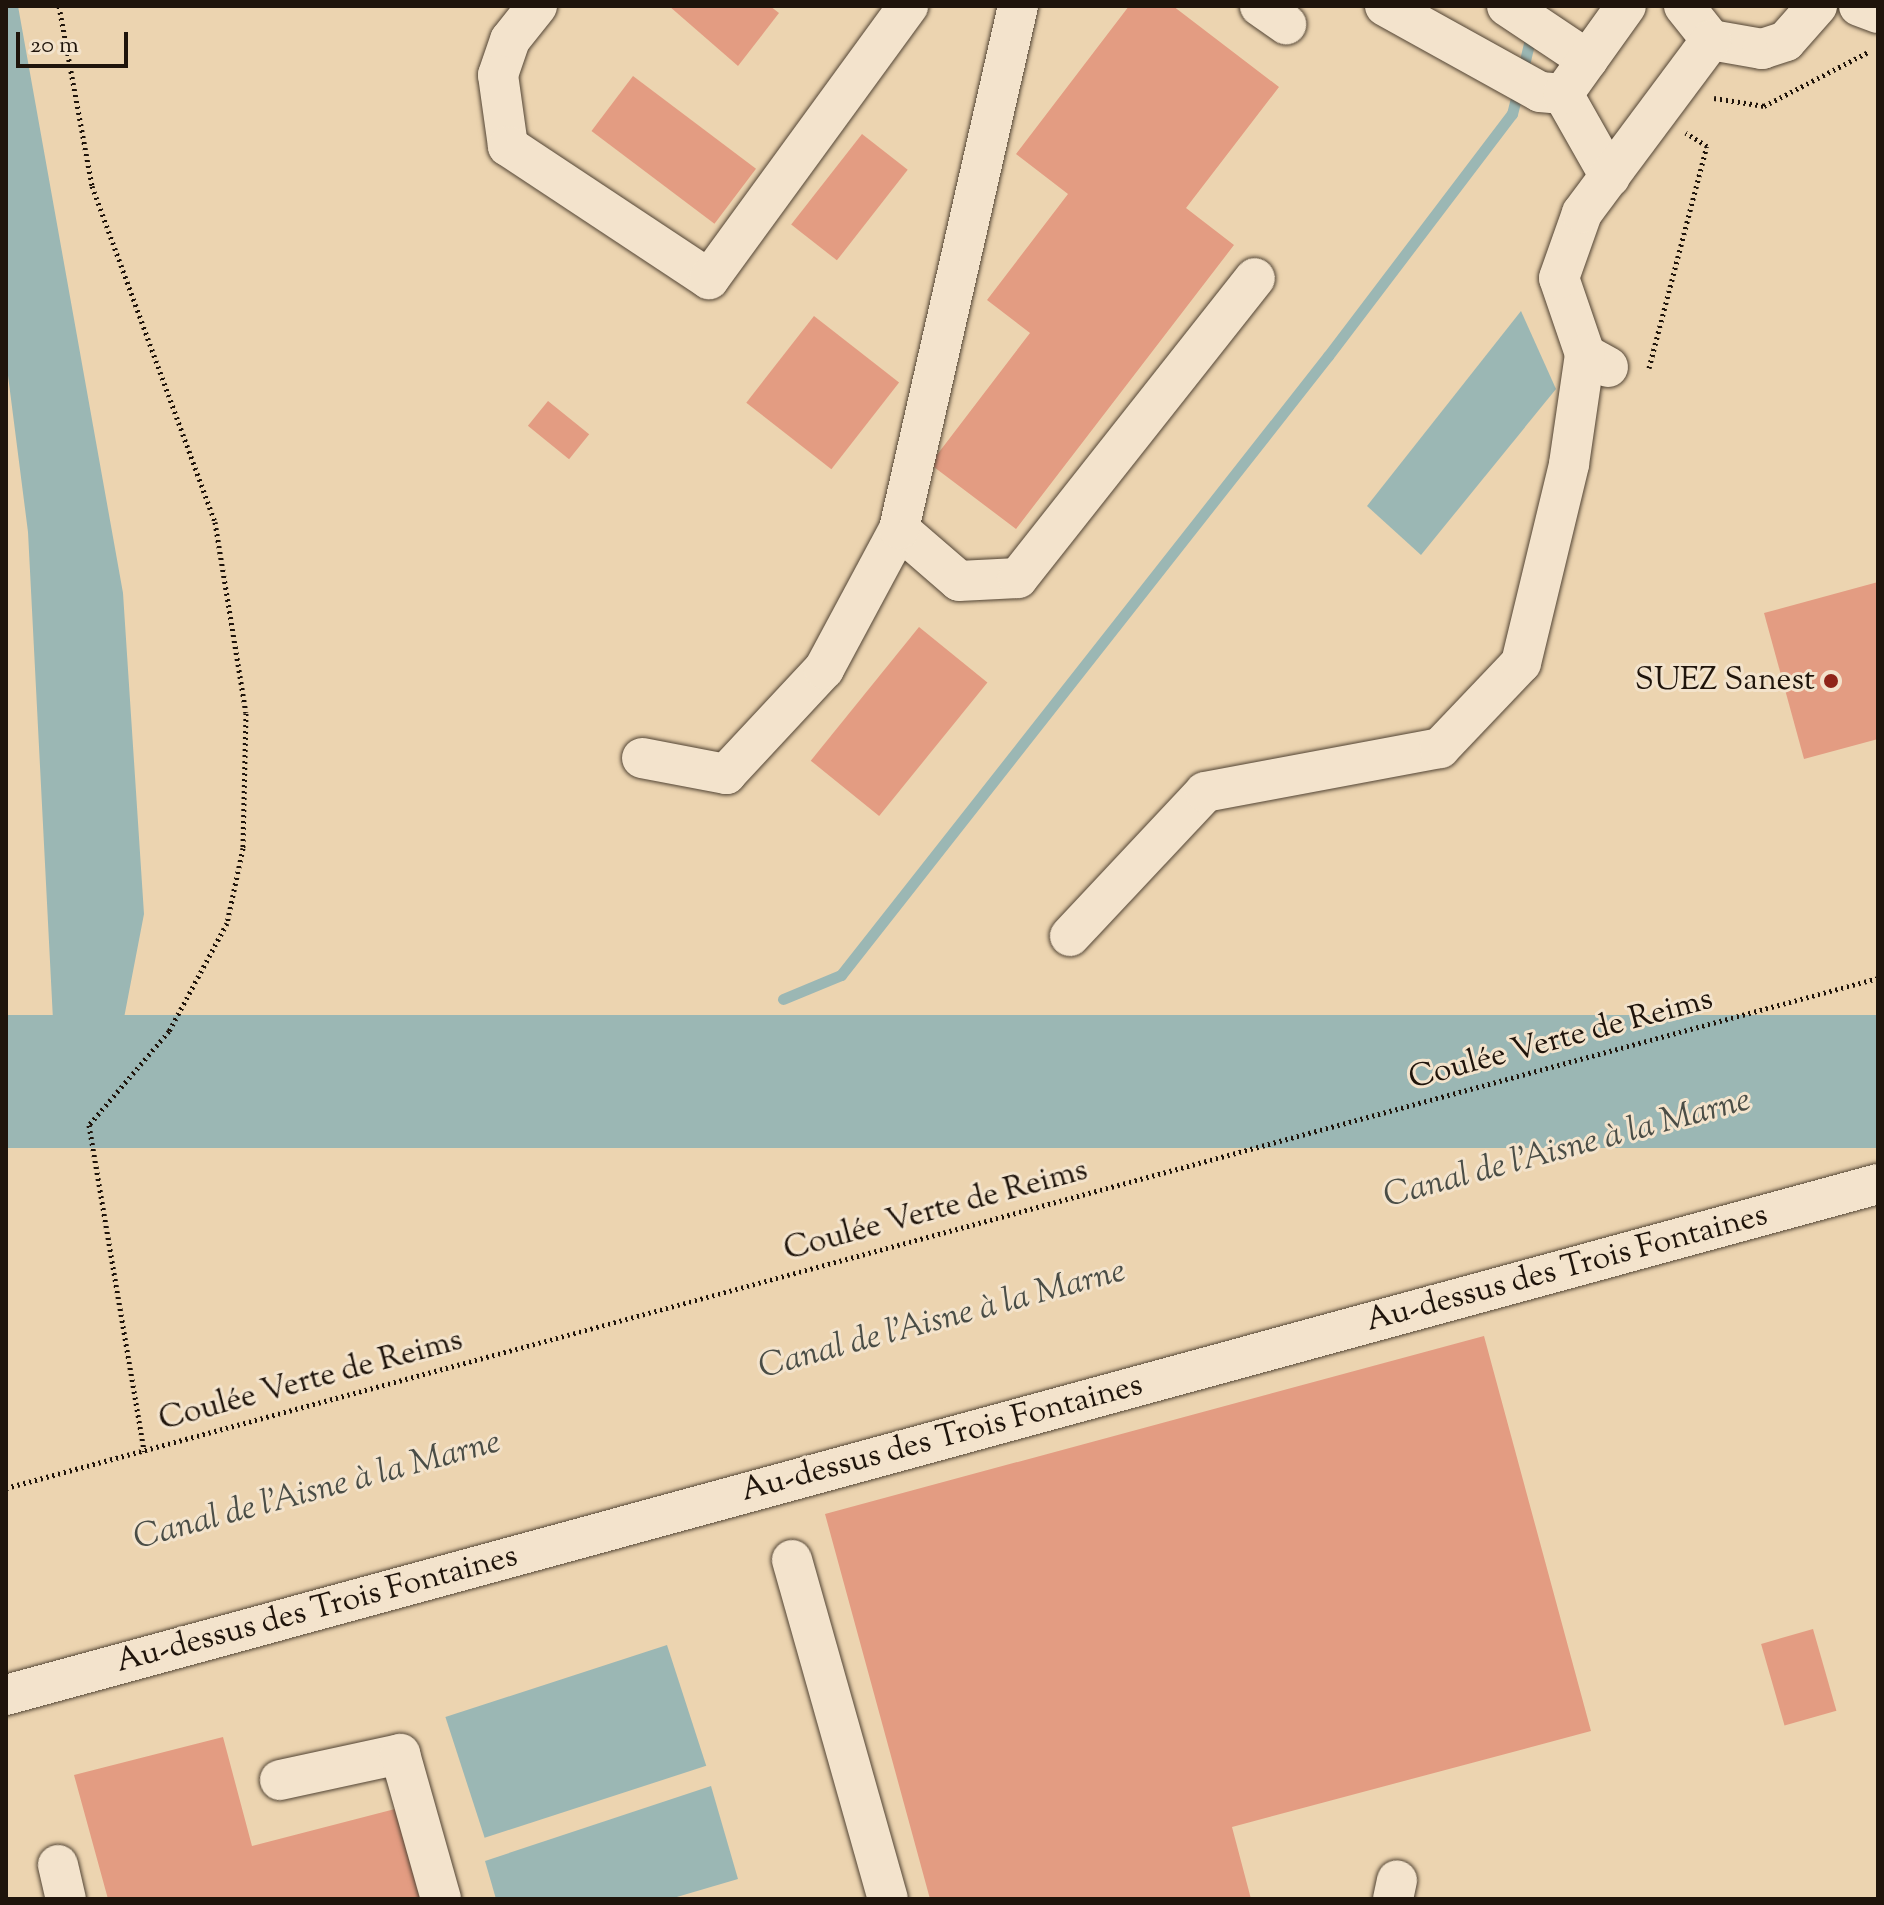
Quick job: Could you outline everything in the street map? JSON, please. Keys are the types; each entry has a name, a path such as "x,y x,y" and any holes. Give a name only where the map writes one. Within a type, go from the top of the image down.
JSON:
{"street":[{"path":"537,6 510,40 498,75 508,146 709,279 908,6"},
{"path":"642,758 726,774 824,669 899,529 1018,6"},
{"path":"1385,6 1533,84 1619,165"},
{"path":"1533,84 1588,60 1626,6"},
{"path":"1684,6 1711,40 1762,49 1786,41 1817,6"},
{"path":"1859,6 1878,13"},
{"path":"1511,9 1588,60"},
{"path":"1070,936 1205,792 1440,748 1521,663 1569,464 1614,366 1559,278 1582,213 1711,40"},
{"path":"899,529 959,581 1018,578 1255,278"},
{"name":"Au-dessus des Trois Fontaines","path":"6,1695 1878,1184"},
{"path":"792,1560 888,1899"},
{"path":"280,1780 400,1754 441,1899"}],"path":[{"path":"59,6 92,186 215,522 246,713 243,848 227,923 169,1031 89,1125 144,1451"},
{"path":"1614,366 1707,146 1656,115"},
{"name":"Coulée Verte de Reims","path":"6,1488 1878,978"}],"water":[{"path":"6,6 18,6 123,593 144,914 124,1018 93,1054 55,1059 28,532 6,360"},
{"path":"1521,311 1556,389 1421,555 1367,506"},
{"path":"6,1015 1878,1015 1878,1148 6,1148"},
{"path":"667,1645 706,1766 485,1838 445,1717"},
{"path":"711,1786 738,1879 670,1899 496,1899 485,1861"}],"building":[{"path":"669,6 770,6 779,13 738,66"},
{"path":"1129,6 1173,6 1279,87 1186,208 1234,245 1016,529 930,464 1030,333 987,300 1068,194 1016,154"},
{"path":"633,76 756,169 714,224 591,131"},
{"path":"862,134 908,170 837,260 791,225"},
{"path":"814,316 899,382 831,469 746,403"},
{"path":"548,401 589,434 569,459 528,426"},
{"name":"SUEZ Sanest","path":"1878,582 1878,739 1804,759 1764,613"},
{"path":"919,627 987,682 879,816 811,761"},
{"path":"1484,1336 1591,1731 1232,1827 1251,1899 930,1899 825,1514"},
{"path":"1813,1629 1836,1711 1785,1726 1761,1644"},
{"path":"223,1737 252,1846 395,1809 420,1899 108,1899 74,1775"}],"waterway":[{"path":"1522,73 1532,31"},
{"path":"783,999 841,975 1328,356 1512,114 1518,90"}],"place":[{"name":"SUEZ Sanest","path":"1831,681"}],"water label":[{"name":"Canal de l'Aisne à la Marne","path":"1567,1149"},
{"name":"Canal de l'Aisne à la Marne","path":"942,1320"},
{"name":"Canal de l'Aisne à la Marne","path":"317,1491"}]}
